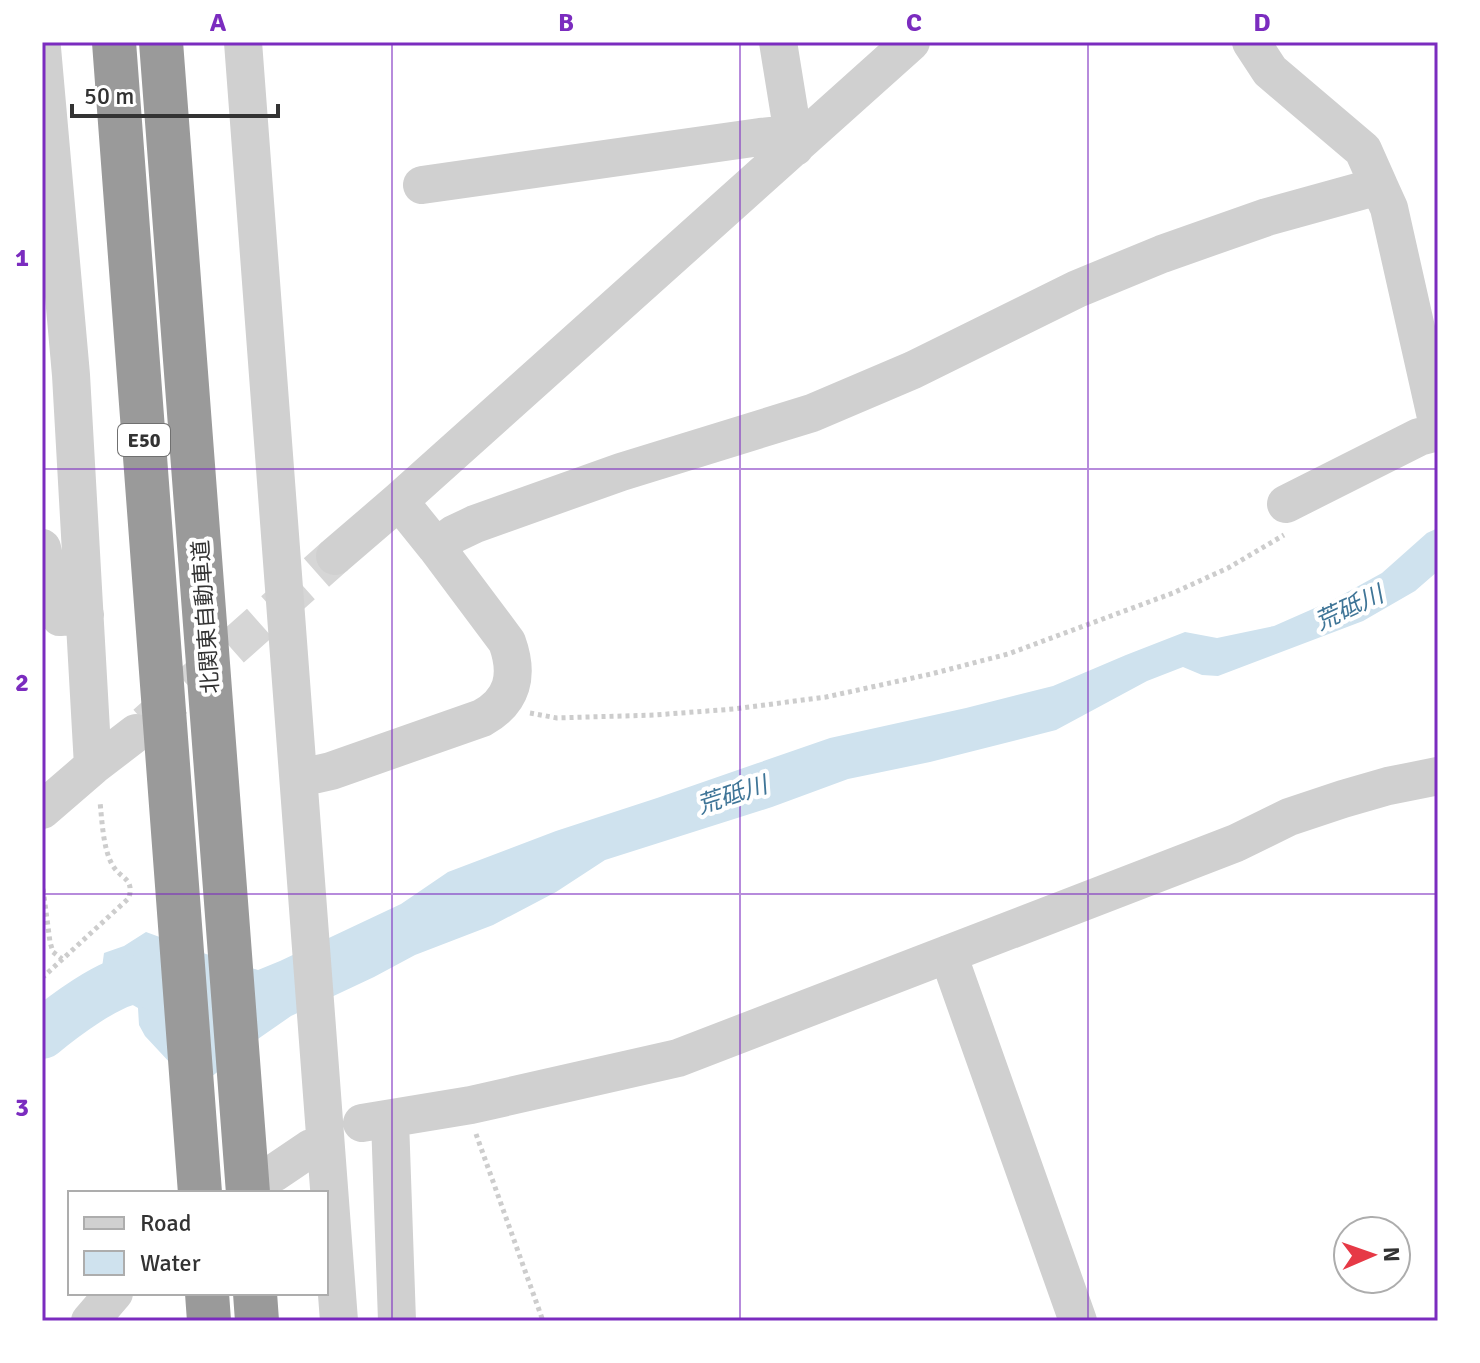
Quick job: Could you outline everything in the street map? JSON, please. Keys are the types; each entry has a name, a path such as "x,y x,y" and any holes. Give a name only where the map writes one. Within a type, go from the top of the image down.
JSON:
{"highway":[{"name":"E50","path":"114,42 199,1186"},
{"name":"北関東自動車道","path":"161,42 219,809 255,1170"},
{"path":"207,1295 209,1321"},
{"path":"255,1295 257,1321"}],"street":[{"path":"243,42 339,1321"},
{"path":"778,42 795,147"},
{"path":"335,556 911,42"},
{"path":"1251,42 1270,71 1363,150 1389,208 1438,429 1419,437 1291,516"},
{"path":"42,48 56,375 85,615 93,766"},
{"path":"422,185 760,137 771,136 795,147"},
{"path":"436,547 475,524 607,477 812,413 913,370 1077,289 1162,254 1267,217 1379,186"},
{"path":"300,792 331,771 482,718 494,712 508,694 514,669 507,642 399,501"},
{"path":"42,548 54,609 60,617 85,615"},
{"path":"42,810 136,733"},
{"path":"397,1321 376,1122 471,1105 678,1058 1236,843 1289,817 1373,791 1438,776"},
{"path":"948,954 1078,1321"},
{"path":"255,1170 311,1148"}],"path":[{"path":"508,694 515,704 528,713 557,718 702,711 826,697 931,674 1008,654 1173,593 1228,568 1291,516"},
{"path":"42,978 129,898 132,888 112,865 93,766"},
{"path":"42,881 47,931 53,952 62,959"},
{"path":"471,1105 476,1132 543,1321"}],"water":[{"path":"1438,528 1438,571 1415,591 1363,621 1218,676 1202,675 1183,667 1147,681 1056,730 848,779 772,807 605,860 556,892 493,925 415,955 291,1016 210,1078 172,1065 145,1036 139,1025 138,1008 124,1000 104,999 99,989 104,953 124,946 146,932 258,970 401,904 448,872 556,831 830,738 1053,686 1185,632 1217,638 1274,626 1333,600 1382,573 1427,533"}],"waterway":[{"name":"荒砥川","path":"42,1034 87,1001 125,981 139,980 166,989"}],"tunnel":[{"path":"146,724 335,556"}]}
